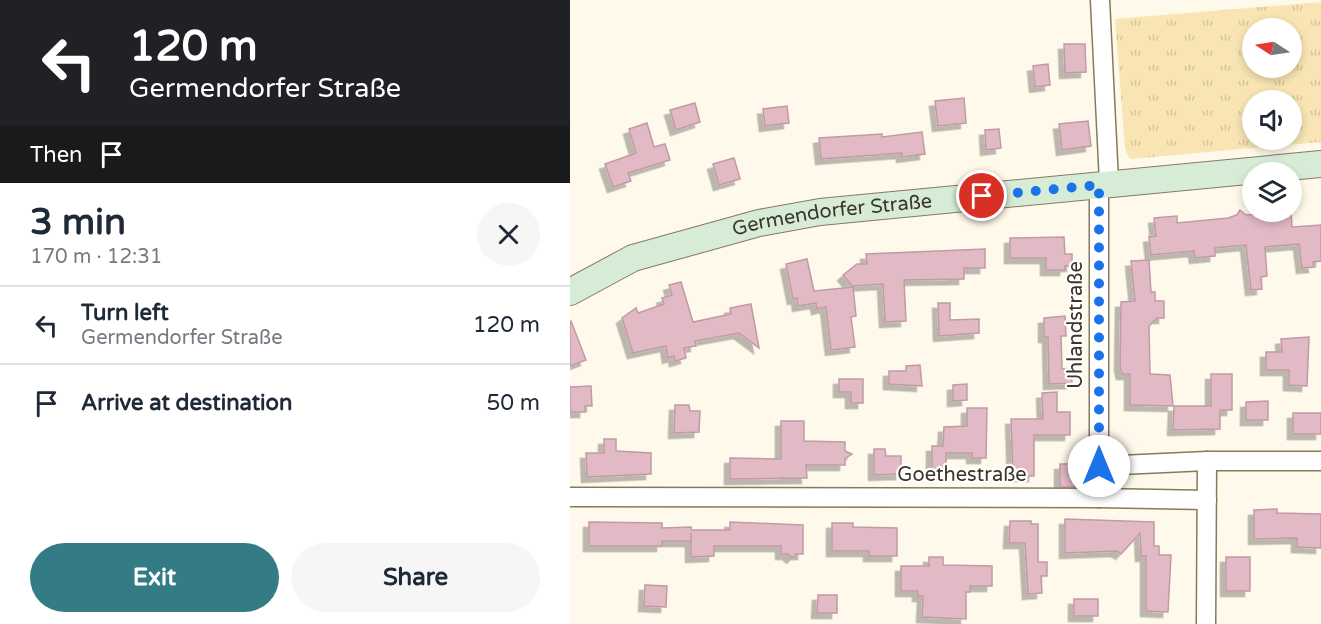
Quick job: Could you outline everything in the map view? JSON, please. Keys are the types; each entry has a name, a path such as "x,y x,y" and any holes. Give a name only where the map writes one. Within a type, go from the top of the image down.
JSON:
{"main road":[{"name":"Germendorfer Straße","path":"570,292 633,258 759,223 820,212 1321,164"}],"street":[{"name":"Uhlandstraße","path":"1099,466 1104,183 1100,0"},
{"path":"1206,624 1207,461"},
{"path":"1207,500 1099,498 1099,466 1207,461 1321,461"},
{"name":"Goethestraße","path":"570,496 1099,498"}],"green space":[{"path":"1321,2 1321,142 1302,144 1302,90 1242,90 1242,149 1130,159 1125,149 1115,19"}],"building":[{"path":"1064,44 1085,44 1086,72 1065,73"},
{"path":"1048,64 1050,85 1035,87 1033,66"},
{"path":"964,98 966,123 938,126 935,101"},
{"path":"695,103 700,122 676,130 670,110"},
{"path":"787,106 789,123 765,126 763,109"},
{"path":"1088,121 1091,146 1062,150 1059,124"},
{"path":"647,123 654,147 665,144 670,160 628,173 631,181 613,187 605,164 636,153 629,129"},
{"path":"999,129 1001,148 986,150 985,130"},
{"path":"922,132 925,154 902,157 902,153 821,159 819,138 882,134 882,137"},
{"path":"734,158 740,179 719,185 713,164"},
{"path":"1240,210 1242,212 1242,222 1292,222 1292,227 1321,225 1321,261 1313,262 1314,267 1302,268 1299,244 1265,247 1267,276 1261,277 1262,289 1251,290 1246,245 1215,248 1215,256 1195,258 1194,251 1151,255 1149,237 1156,236 1154,218 1177,216 1177,223 1237,215"},
{"path":"1064,237 1065,254 1072,254 1072,266 1065,266 1065,270 1046,270 1046,258 1010,258 1010,238"},
{"path":"985,249 985,268 964,268 964,279 904,280 906,321 885,322 883,284 852,286 843,275 857,264 867,264 866,254"},
{"path":"807,259 814,291 853,287 856,316 851,317 855,347 831,350 826,307 817,309 816,303 798,306 797,298 793,299 786,264"},
{"path":"1149,260 1151,292 1155,292 1155,301 1164,301 1164,318 1157,318 1149,326 1150,374 1170,375 1173,406 1130,405 1130,374 1122,374 1120,366 1121,302 1135,301 1131,261"},
{"path":"681,282 693,322 731,314 730,308 751,304 759,348 739,333 695,341 696,346 684,348 686,358 675,361 674,356 668,358 666,346 633,353 622,318 636,308 638,313 664,304 662,298 672,295 669,285"},
{"path":"938,303 950,303 950,320 979,319 979,333 939,336"},
{"path":"1065,316 1066,336 1061,336 1062,369 1071,369 1072,383 1049,384 1048,337 1044,337 1044,318"},
{"path":"570,322 586,360 570,366"},
{"path":"1309,337 1307,386 1289,385 1289,370 1266,370 1266,352 1282,352 1281,339"},
{"path":"920,365 922,386 889,384 889,371 906,371 906,366"},
{"path":"1211,374 1232,374 1232,410 1220,410 1220,429 1173,430 1174,406 1211,406"},
{"path":"839,379 863,379 863,403 851,403 851,392 839,392"},
{"path":"967,384 967,400 953,401 953,385"},
{"path":"591,386 592,406 585,406 585,412 570,412 570,387"},
{"path":"1057,392 1057,412 1070,412 1070,435 1034,435 1034,476 1013,476 1011,419 1043,419 1042,393"},
{"path":"1268,401 1268,420 1246,420 1246,402"},
{"path":"675,405 689,405 690,411 700,411 699,432 674,433"},
{"path":"967,408 987,408 986,458 972,458 972,453 946,453 946,469 932,469 932,446 943,446 944,427 967,426"},
{"path":"1293,413 1321,413 1321,434 1293,434"},
{"path":"781,421 804,421 804,441 845,442 845,451 852,454 845,459 845,465 806,465 807,478 730,479 730,458 781,459"},
{"path":"604,439 616,439 616,451 651,453 651,474 587,477 586,453 604,453"},
{"path":"874,449 885,449 886,456 901,456 901,474 874,475"},
{"path":"1060,464 1074,464 1075,487 1060,487"},
{"path":"1277,509 1277,513 1321,514 1321,548 1297,547 1297,538 1254,539 1254,510"},
{"path":"1065,519 1154,522 1154,546 1159,546 1159,555 1171,555 1168,612 1146,611 1146,556 1141,556 1140,533 1121,554 1117,551 1065,553"},
{"path":"1010,521 1031,521 1031,524 1038,524 1038,562 1047,562 1047,576 1041,576 1042,593 1028,594 1025,543 1009,543"},
{"path":"589,522 662,523 662,528 691,527 691,530 730,530 730,522 803,525 803,554 796,554 792,558 788,554 781,554 781,546 714,546 714,556 691,557 691,541 662,541 662,546 589,546"},
{"path":"832,523 853,523 853,527 897,528 897,556 869,556 869,551 832,551"},
{"path":"929,557 943,557 943,565 992,566 992,586 970,586 970,592 966,592 966,619 922,617 923,596 918,596 918,591 901,591 901,566 929,566"},
{"path":"1226,557 1250,557 1250,591 1226,591"},
{"path":"645,585 667,586 666,607 644,606"},
{"path":"818,595 837,595 837,613 817,613"},
{"path":"1074,599 1098,599 1098,616 1074,616"}],"route":[{"path":"982,196 1099,185 1099,466"}]}
